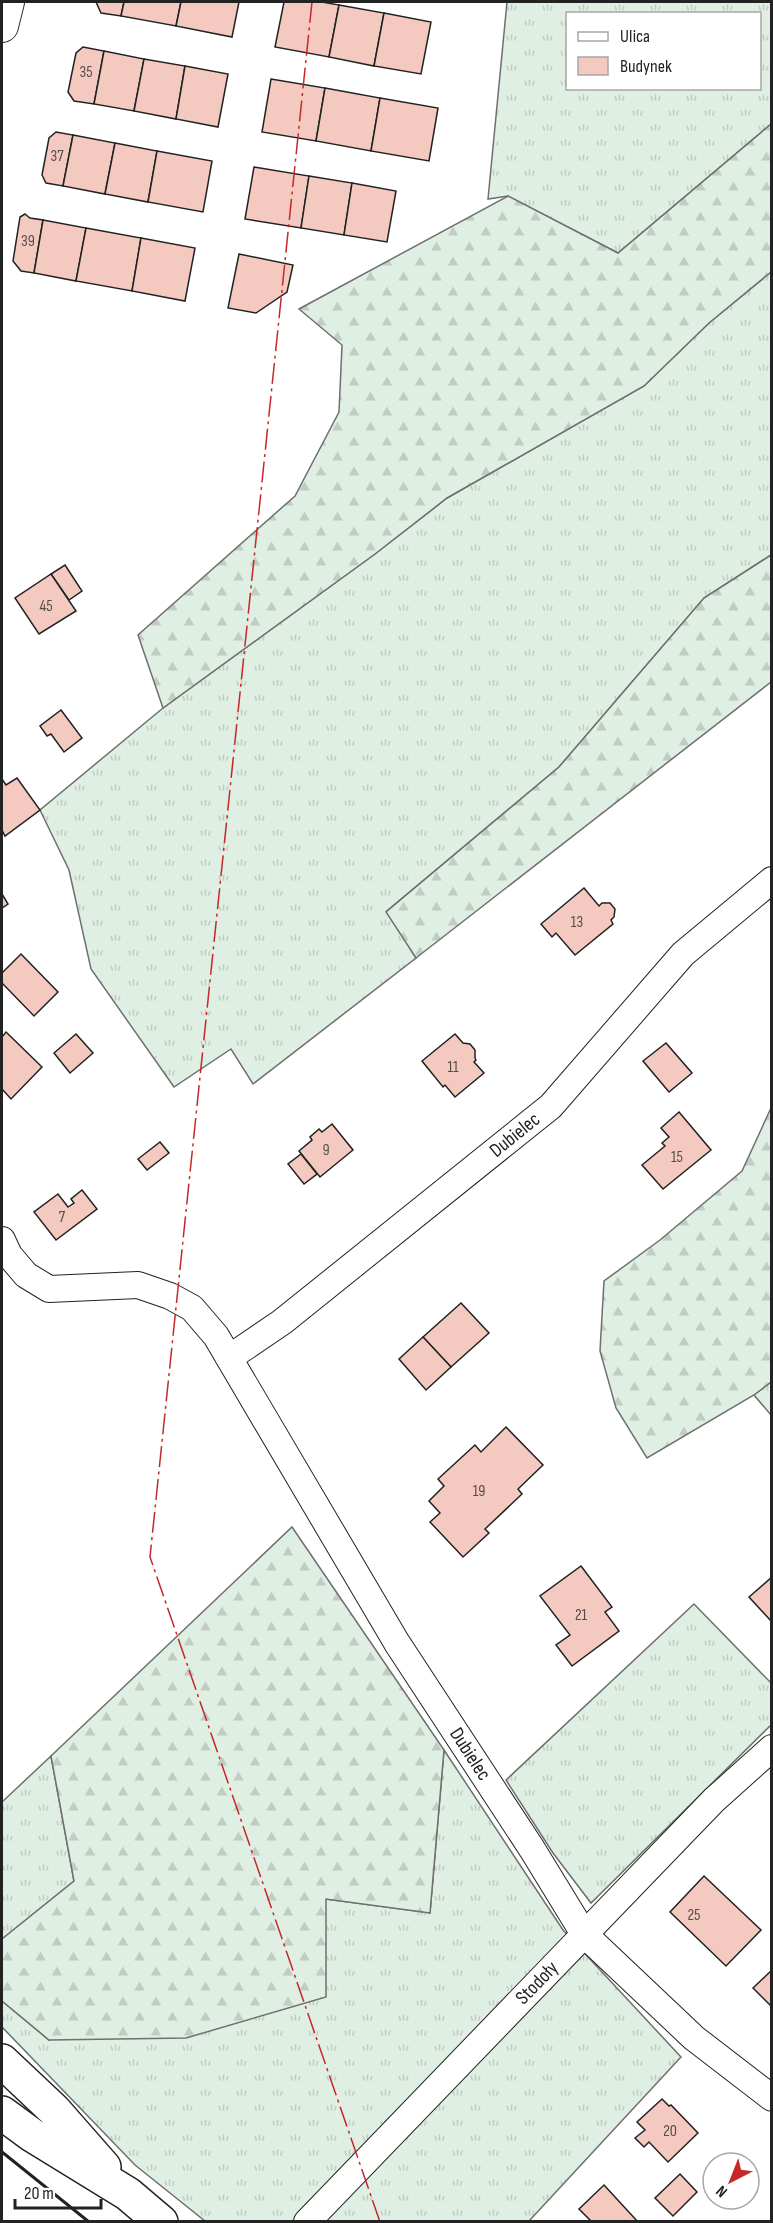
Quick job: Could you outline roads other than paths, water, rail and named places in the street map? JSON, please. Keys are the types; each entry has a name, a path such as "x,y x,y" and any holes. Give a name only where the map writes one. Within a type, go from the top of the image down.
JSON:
{"main road":[{"path":"2,2061 54,2110 128,2194 161,2222"},
{"path":"2,2113 32,2135 128,2194"}],"street":[{"path":"2,26 8,2"},
{"name":"Dubielec","path":"229,1358 282,1322 551,1106 683,954 771,880"},
{"name":"Dubielec","path":"2,1240 9,1255 26,1275 49,1289 138,1285 170,1296 192,1308 216,1336 397,1643 584,1934 694,2038 771,2097"},
{"name":"Stodoły","path":"307,2222 714,1800 771,1748"}]}
